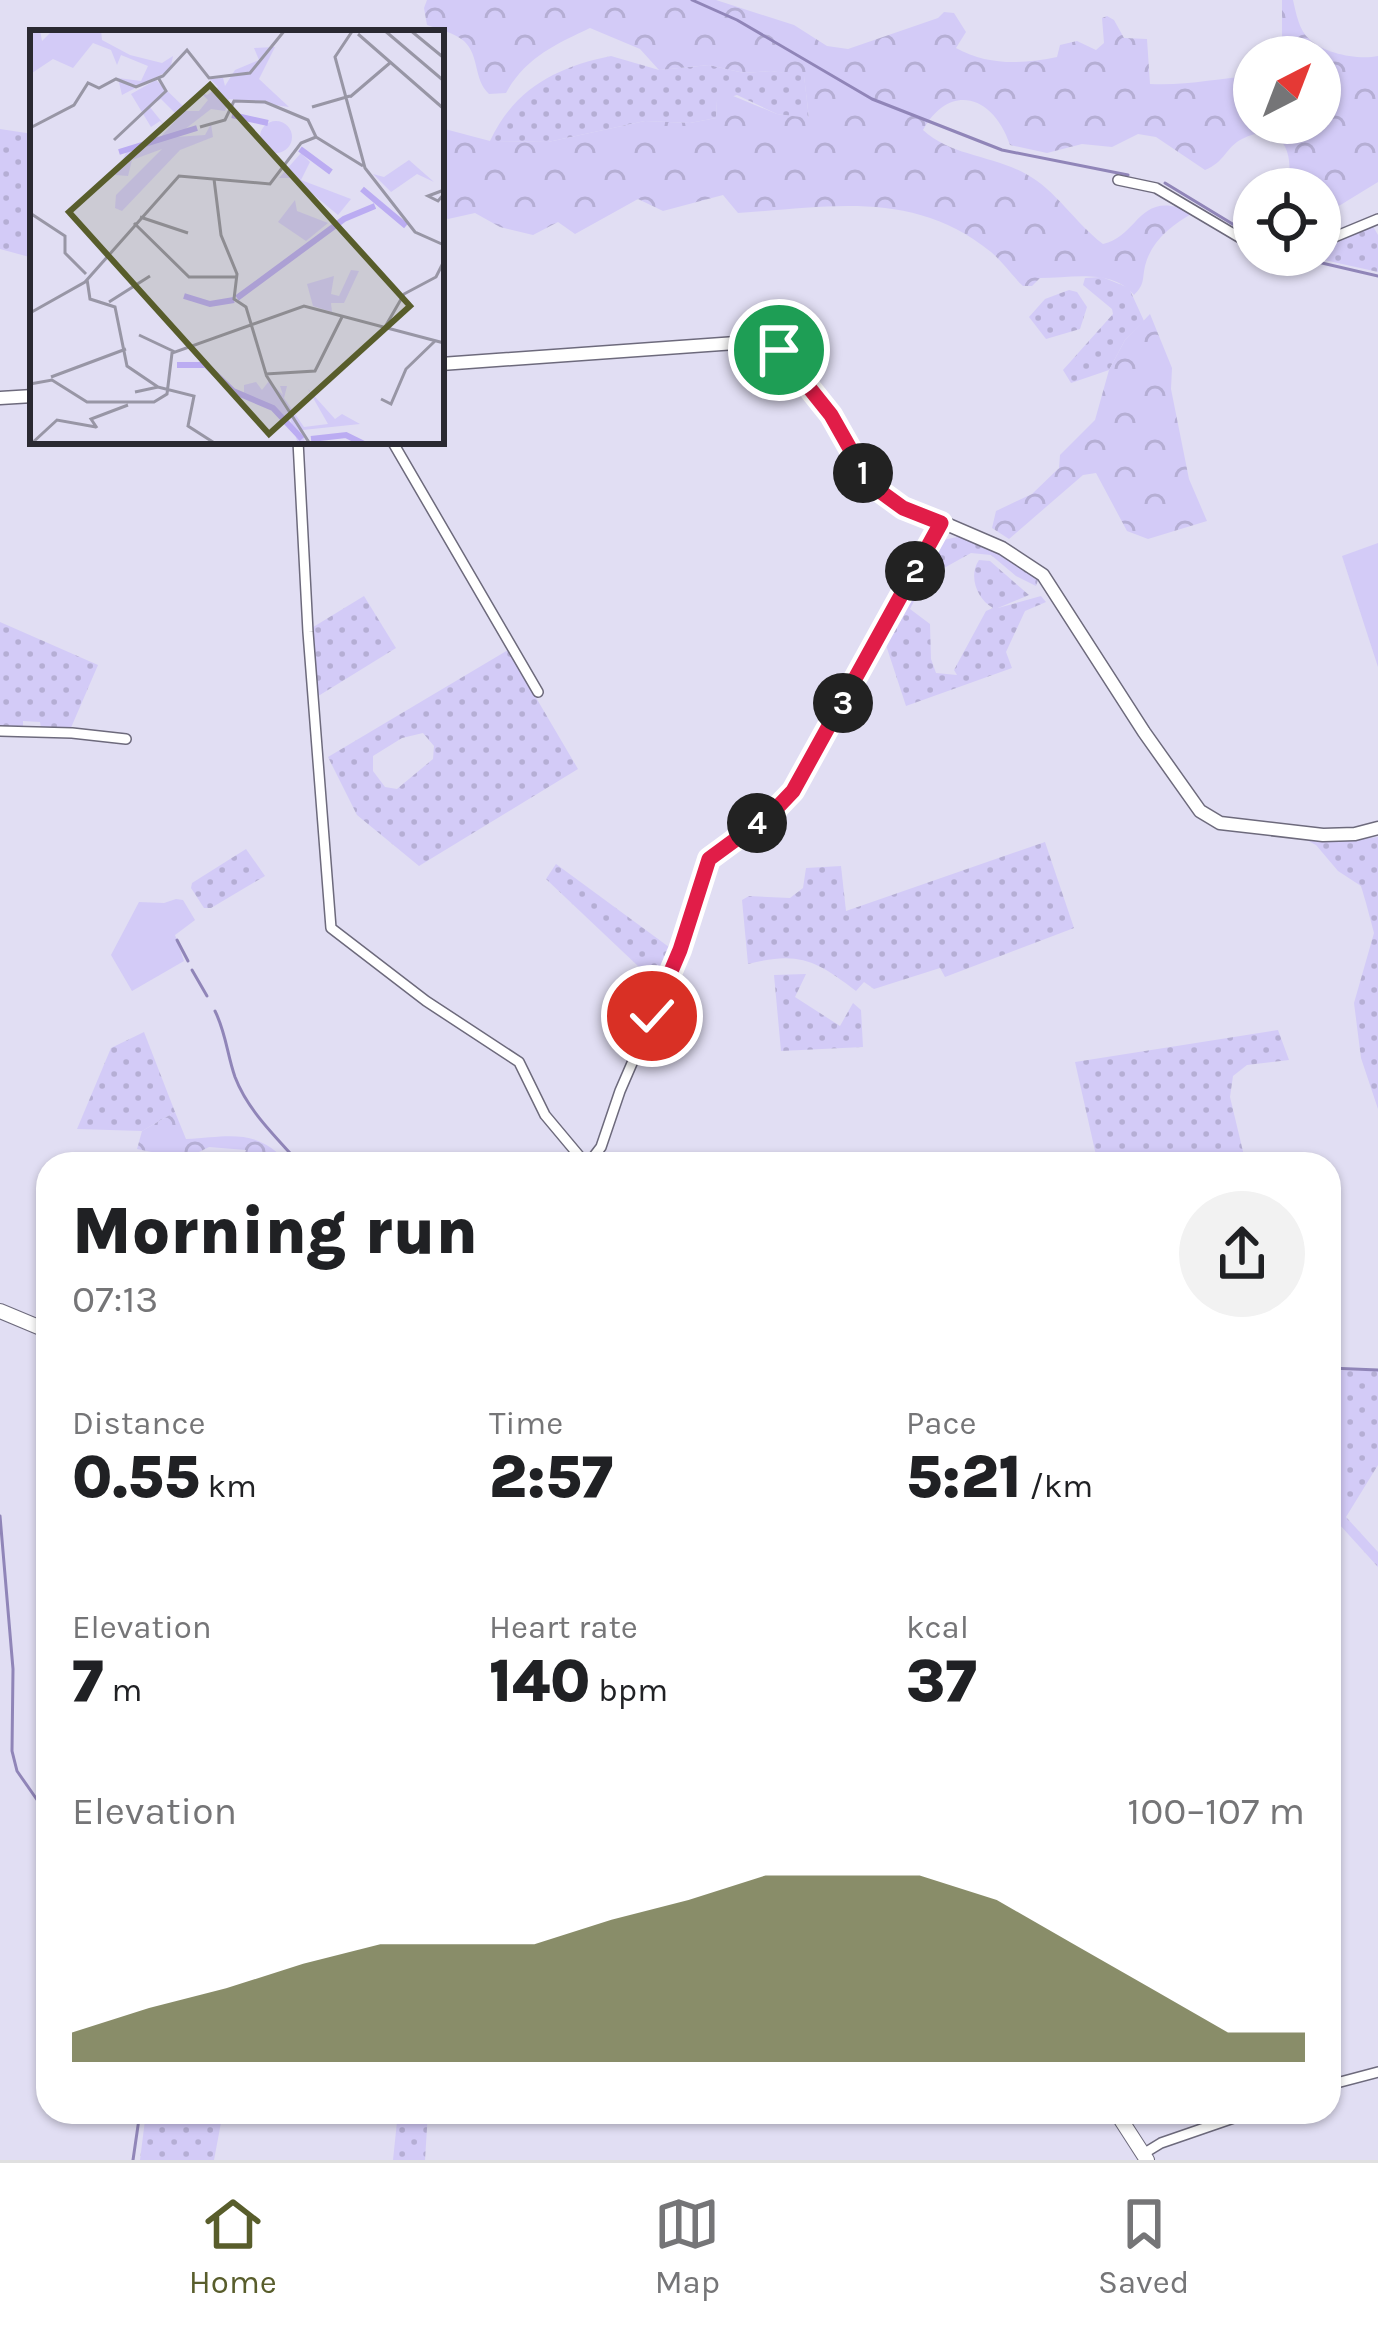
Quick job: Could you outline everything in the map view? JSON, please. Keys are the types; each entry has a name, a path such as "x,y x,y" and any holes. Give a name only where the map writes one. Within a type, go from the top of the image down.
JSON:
{"main road":[{"path":"0,1312 36,1326"},
{"path":"1124,2124 1145,2157"}],"street":[{"path":"1118,180 1156,188 1233,234"},
{"path":"1341,234 1378,219"},
{"path":"444,364 764,341 779,350 831,415 870,484 903,508 1002,548 1043,574 1201,812 1220,823 1323,835 1378,828"},
{"path":"0,398 30,395"},
{"path":"298,444 331,928 427,1001 519,1062 545,1115 577,1152"},
{"path":"394,444 538,692"},
{"path":"597,1152 680,950 709,859 773,812 793,791 941,523"},
{"path":"0,731 126,740"},
{"path":"1341,2082 1378,2072"},
{"path":"1145,2157 1161,2143 1216,2124"}],"green space":[{"path":"427,0 716,0 794,25 827,46 848,49 944,12 954,13 966,32 956,48 1006,62 1057,57 1060,45 1077,41 1096,50 1104,43 1102,18 1107,16 1124,38 1147,39 1150,84 1233,78 1235,144 1205,170 1156,137 1138,134 1112,147 1082,144 1047,153 1010,145 1003,128 983,106 958,100 934,115 923,130 959,150 1026,174 1103,244 1150,209 1175,207 1193,213 1157,241 1134,295 1114,281 1090,276 1040,278 1032,286 1023,286 991,252 962,232 901,210 838,206 738,213 723,195 663,211 638,199 575,234 558,222 533,235 500,227 475,213 444,217 444,129 490,141 548,142 645,121 690,123 716,118 717,101 726,93 777,114 809,118 804,76 744,73 709,65 659,70 640,49 590,28 532,61 506,93 489,94 464,41 427,25"},
{"path":"1282,0 1293,0 1307,36 1282,36"},
{"path":"1341,55 1378,56 1378,182 1341,205 1341,168 1289,168 1283,144 1341,144"},
{"path":"611,56 659,70 709,65 744,73 804,75 809,119 777,114 737,95 717,101 716,118 690,123 645,121 548,142 490,141 512,107 540,83 573,66"},
{"path":"0,129 30,134 30,257 0,249"},
{"path":"1370,221 1378,235 1378,272 1341,264 1341,232"},
{"path":"1102,277 1129,288 1144,321 1125,340 1109,370 1071,383 1063,370 1113,314 1083,285 1085,278"},
{"path":"1069,290 1077,292 1087,307 1080,329 1046,339 1029,317 1045,299"},
{"path":"1150,314 1172,368 1171,389 1189,479 1207,521 1148,539 1127,531 1096,473 1083,475 1009,539 992,528 996,511 1032,494 1059,468 1060,455 1095,420 1109,370 1125,340"},
{"path":"962,536 1003,553 1038,580 1036,586 991,555 971,553 926,578 910,609 930,624 936,673 957,675 954,670 986,611 993,608 976,587 979,560 990,561 1029,595 998,608 1041,596 1046,602 1025,611 1006,652 1012,668 906,706 884,639 936,549 943,540"},
{"path":"1378,543 1378,667 1342,556"},
{"path":"364,596 396,648 315,698 310,629"},
{"path":"0,622 98,665 70,730 23,721 23,727 0,727"},
{"path":"508,650 578,769 419,866 357,815 328,757","holes":["423,733 434,746 433,759 397,789 385,787 373,771 373,756 402,738"]},
{"path":"1295,834 1331,842 1378,837 1378,1109 1361,1058 1354,1003 1374,933 1361,886 1338,871 1316,845"},
{"path":"1045,842 1074,928 945,977 940,968 874,989 864,982 856,991 806,961 780,958 748,964 742,900 749,896 790,898 803,888 806,868 841,866 846,911"},
{"path":"246,849 265,876 204,908 192,883"},
{"path":"556,864 673,950 658,985 546,879"},
{"path":"183,900 195,920 175,935 184,961 132,991 111,955 139,902"},
{"path":"806,974 795,997 840,1026 853,1003 861,1010 863,1047 781,1051 774,975"},
{"path":"1278,1030 1289,1060 1247,1065 1233,1076 1230,1097 1243,1152 1095,1152 1075,1062"},
{"path":"144,1032 175,1112 142,1131 77,1129 111,1048"},
{"path":"175,1112 186,1139 242,1137 277,1152 209,1147 199,1152 152,1152 137,1149 142,1131"},
{"path":"1341,1370 1378,1371 1378,1465 1346,1517 1378,1552 1378,1567 1341,1526"},
{"path":"144,2124 221,2124 214,2160 140,2160"},
{"path":"397,2124 427,2124 425,2160 393,2160"}],"waterway":[{"path":"692,0 737,20 872,99 1002,150 1128,175"},
{"path":"1165,183 1233,224"},
{"path":"1341,267 1378,276"},
{"path":"177,940 188,961"},
{"path":"192,970 207,996"},
{"path":"215,1011 247,1101 289,1152"},
{"path":"1341,1368 1378,1370"},
{"path":"0,1516 13,1669 12,1751 17,1771 36,1798"},
{"path":"133,2160 138,2124"}],"route":[{"path":"652,1016 680,950 709,859 773,812 793,791 941,523 903,508 870,484 831,415 779,350"}]}
